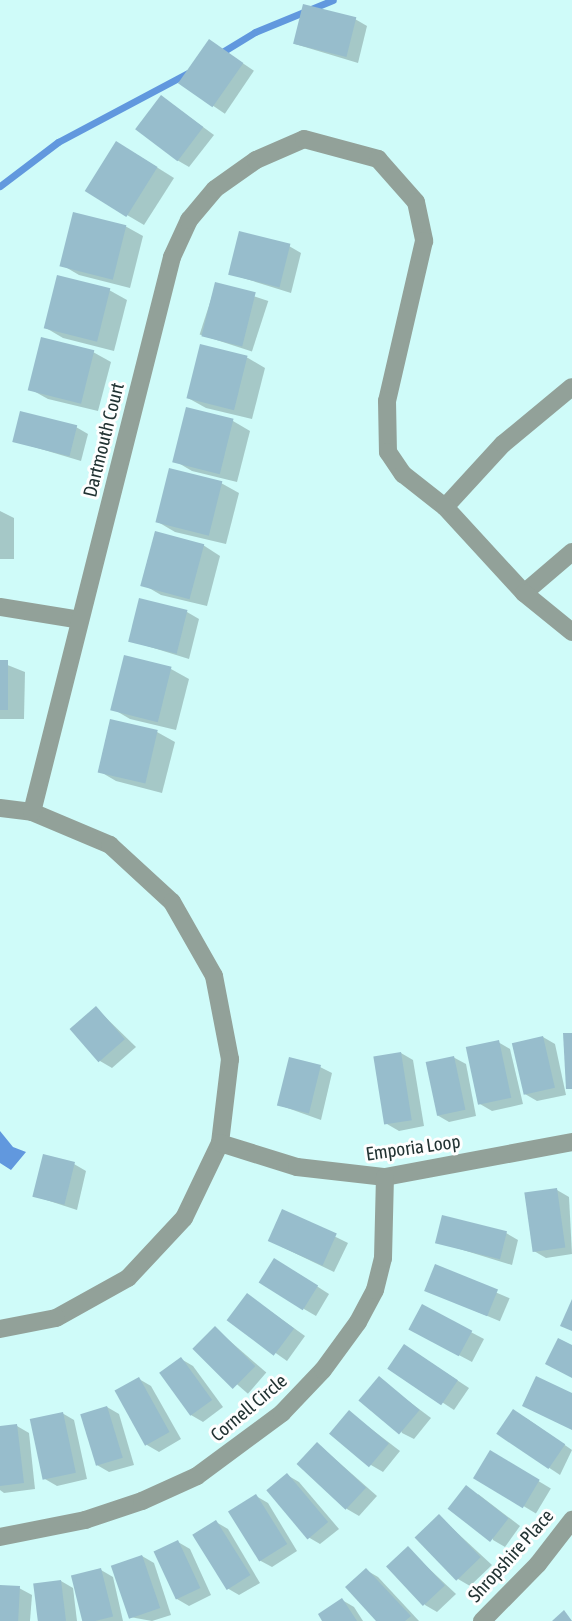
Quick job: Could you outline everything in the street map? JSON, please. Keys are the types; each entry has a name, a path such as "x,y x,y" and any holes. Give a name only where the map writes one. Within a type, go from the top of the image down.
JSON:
{"street":[{"name":"Dartmouth Court","path":"32,812 177,244 189,220 215,189 256,160 304,139 378,159 416,202 424,242 387,401 388,452 403,474 445,507"},
{"path":"572,387 503,444 445,507 524,593 572,632"},
{"path":"524,593 572,552"},
{"path":"0,607 80,620"},
{"path":"0,808 32,812 110,845 178,913 214,976 230,1059 220,1143 184,1218 128,1278 56,1318 0,1329"},
{"name":"Emporia Loop","path":"220,1143 297,1167 385,1177 572,1142"},
{"name":"Cornell Circle","path":"0,1537 85,1520 142,1501 197,1476 282,1413 323,1370 375,1290 383,1258 385,1177"},
{"name":"Shropshire Place","path":"482,1621 538,1564 572,1520"}],"water":[{"path":"0,1131 13,1147 26,1152 11,1170 0,1163"}],"building":[{"path":"303,4 356,17 346,57 293,44"},
{"path":"209,39 243,63 212,107 178,83"},
{"path":"161,95 203,127 177,161 135,129"},
{"path":"116,141 158,167 126,217 85,191"},
{"path":"73,212 126,225 113,280 59,266"},
{"path":"239,231 290,244 280,287 228,275"},
{"path":"57,275 110,288 97,342 44,328"},
{"path":"215,282 256,292 242,346 201,336"},
{"path":"41,337 94,350 81,404 28,390"},
{"path":"200,344 248,356 234,410 186,398"},
{"path":"186,407 234,419 220,474 172,462"},
{"path":"20,411 77,425 70,456 12,442"},
{"path":"169,468 222,481 209,536 155,522"},
{"path":"155,531 204,544 190,599 140,586"},
{"path":"139,598 188,610 177,654 128,642"},
{"path":"124,655 172,667 158,722 110,710"},
{"path":"0,660 8,660 8,710 0,710"},
{"path":"110,719 158,730 145,784 98,773"},
{"path":"96,1006 125,1039 98,1062 70,1029"},
{"path":"563,1033 572,1033 572,1089 566,1089"},
{"path":"543,1036 555,1088 524,1095 512,1043"},
{"path":"499,1040 511,1098 478,1105 466,1047"},
{"path":"401,1052 412,1120 384,1125 373,1056"},
{"path":"454,1056 465,1110 437,1116 426,1062"},
{"path":"289,1057 321,1065 309,1113 277,1106"},
{"path":"43,1154 75,1162 64,1205 32,1197"},
{"path":"557,1188 565,1247 533,1252 524,1193"},
{"path":"282,1209 337,1233 323,1265 268,1241"},
{"path":"442,1215 507,1231 500,1259 435,1243"},
{"path":"274,1258 318,1286 303,1310 259,1283"},
{"path":"435,1264 498,1289 487,1316 424,1291"},
{"path":"247,1293 294,1329 274,1356 227,1320"},
{"path":"572,1299 572,1331 560,1326"},
{"path":"422,1304 472,1331 459,1356 408,1330"},
{"path":"215,1326 255,1366 233,1389 192,1349"},
{"path":"558,1338 572,1345 572,1378 545,1364"},
{"path":"404,1344 458,1380 441,1405 387,1369"},
{"path":"181,1357 212,1400 190,1416 159,1373"},
{"path":"379,1376 420,1410 399,1435 358,1401"},
{"path":"536,1376 572,1393 572,1430 522,1406"},
{"path":"139,1377 170,1432 145,1446 115,1391"},
{"path":"107,1406 123,1458 96,1466 80,1414"},
{"path":"513,1409 565,1444 548,1469 496,1434"},
{"path":"349,1410 389,1443 369,1467 329,1434"},
{"path":"63,1412 76,1473 43,1480 30,1419"},
{"path":"17,1424 24,1483 0,1486 0,1426"},
{"path":"317,1442 366,1488 346,1510 297,1464"},
{"path":"490,1450 540,1480 523,1508 473,1478"},
{"path":"287,1473 328,1522 307,1539 266,1490"},
{"path":"466,1485 509,1518 490,1542 448,1509"},
{"path":"256,1494 287,1544 259,1562 228,1511"},
{"path":"439,1514 481,1557 456,1581 415,1538"},
{"path":"216,1520 250,1575 227,1590 192,1535"},
{"path":"178,1540 200,1588 176,1599 154,1551"},
{"path":"408,1546 445,1585 423,1606 386,1566"},
{"path":"142,1555 160,1608 129,1619 111,1566"},
{"path":"101,1568 113,1617 82,1621 71,1575"},
{"path":"366,1568 411,1616 405,1621 376,1621 345,1587"},
{"path":"61,1580 66,1621 38,1621 33,1583"},
{"path":"0,1585 20,1586 18,1621 0,1621"},
{"path":"342,1598 357,1621 322,1621 318,1614"},
{"path":"564,1610 572,1621 552,1621"}],"waterway":[{"path":"219,54 255,32 333,0"},
{"path":"0,186 58,142 188,73"}]}
